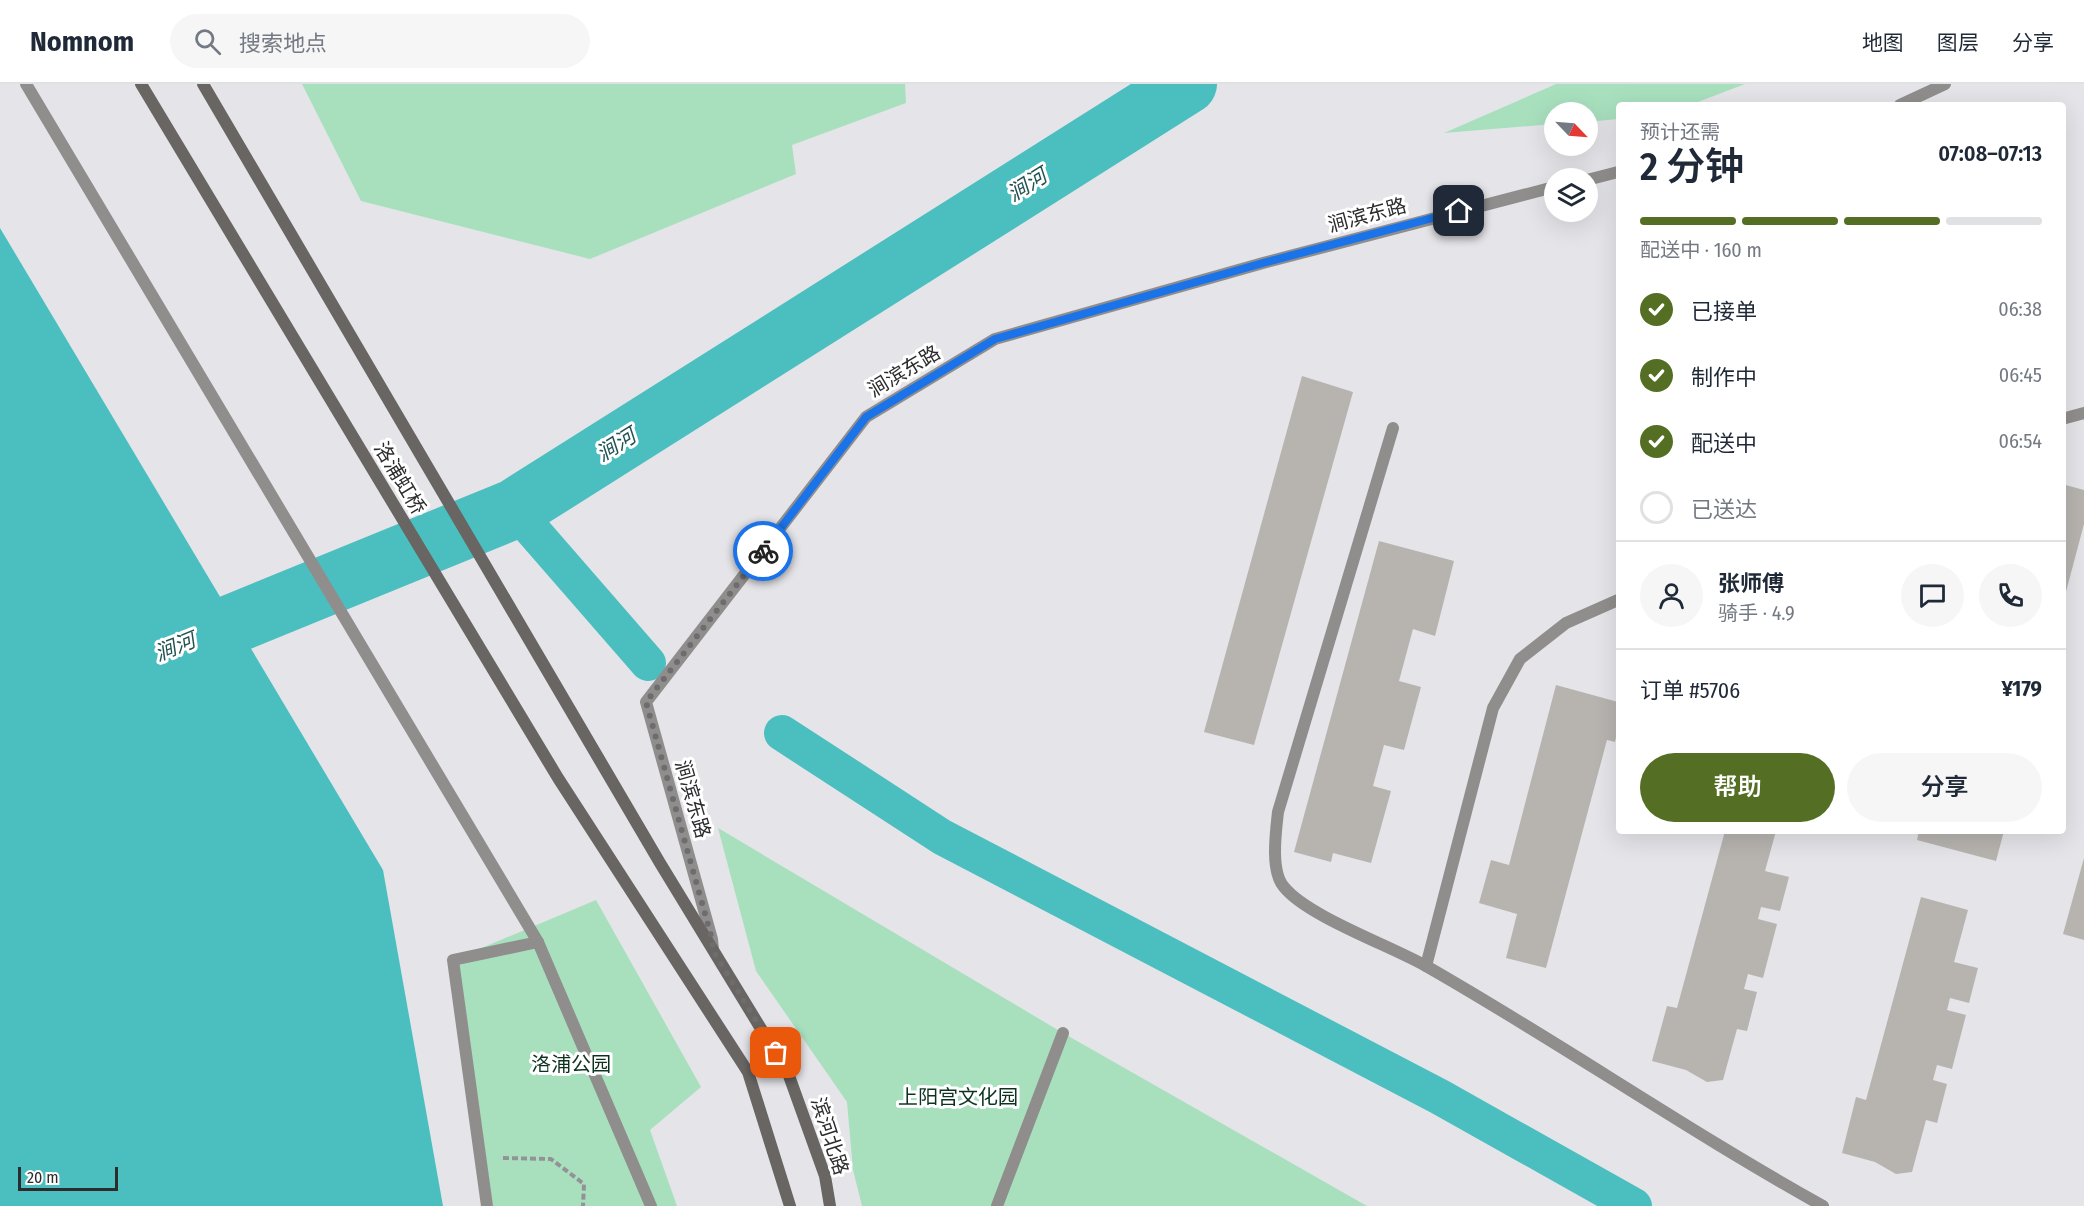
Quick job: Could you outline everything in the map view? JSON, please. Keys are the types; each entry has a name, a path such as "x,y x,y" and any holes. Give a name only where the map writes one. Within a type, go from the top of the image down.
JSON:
{"main road":[{"name":"洛浦虹桥","path":"141,84 558,778 748,1072 790,1206"},
{"name":"洛浦虹桥","path":"203,84 660,863"},
{"name":"滨河北路","path":"660,863 788,1073 825,1176 830,1206"}],"street":[{"path":"26,84 538,942 651,1206"},
{"path":"1906,102 1945,84"},
{"path":"1598,177 1616,173"},
{"name":"涧滨东路","path":"713,951 712,939 646,702 866,417 995,339 1263,263 1544,190"},
{"path":"2066,418 2084,413"},
{"path":"1393,428 1278,812 1275,857 1282,886 1311,908 1426,966 1746,1163 1823,1206"},
{"path":"1426,966 1493,708 1520,659 1566,623 1616,601"},
{"path":"487,1206 453,960 538,942"},
{"path":"997,1206 1063,1033"}],"path":[{"path":"482,1164 505,1158 551,1159 584,1184 583,1206"}],"green space":[{"path":"302,84 905,84 906,103 792,145 796,174 590,259 361,201"},
{"path":"1556,84 1745,84 1698,102 1616,102 1616,119 1598,121 1598,102 1544,102 1544,125 1444,133"},
{"name":"上阳宫文化园","path":"718,828 1063,1033 1367,1206 862,1206 853,1170 847,1102 756,971"},
{"name":"洛浦公园","path":"596,900 701,1087 650,1130 677,1206 487,1206 453,960"}],"water":[{"path":"0,228 383,870 443,1206 0,1206"}],"building":[{"path":"1302,376 1353,392 1254,745 1204,732"},
{"path":"2066,485 2084,490 2084,524 2066,592"},
{"path":"1379,541 1454,561 1435,636 1413,629 1399,681 1421,687 1404,750 1384,745 1373,786 1391,791 1371,863 1333,853 1331,862 1294,852"},
{"path":"1556,685 1616,701 1615,742 1607,740 1546,968 1506,958 1517,914 1479,903 1491,860 1509,865"},
{"path":"1724,834 1775,834 1765,871 1789,877 1780,911 1761,907 1758,919 1777,924 1763,978 1748,974 1744,989 1757,992 1747,1031 1737,1029 1723,1080 1707,1082 1686,1070 1652,1061 1667,1006 1677,1008"},
{"path":"1918,834 2003,834 1996,861 1917,840"},
{"path":"2084,858 2084,940 2063,934"},
{"path":"1921,897 1968,910 1954,962 1978,968 1969,1003 1950,998 1947,1010 1966,1015 1952,1069 1937,1065 1933,1080 1947,1084 1937,1123 1926,1120 1912,1172 1896,1174 1875,1162 1842,1153 1856,1097 1866,1100"}],"waterway":[{"name":"涧河","path":"159,654 514,509 1187,84"},
{"path":"514,509 648,663"},
{"path":"782,733 942,837 1440,1097 1634,1206"}],"way so far":[{"path":"763,551 646,702 712,939 713,951 776,1053"}],"route":[{"path":"763,551 866,417 995,339 1263,263 1459,211"}]}
